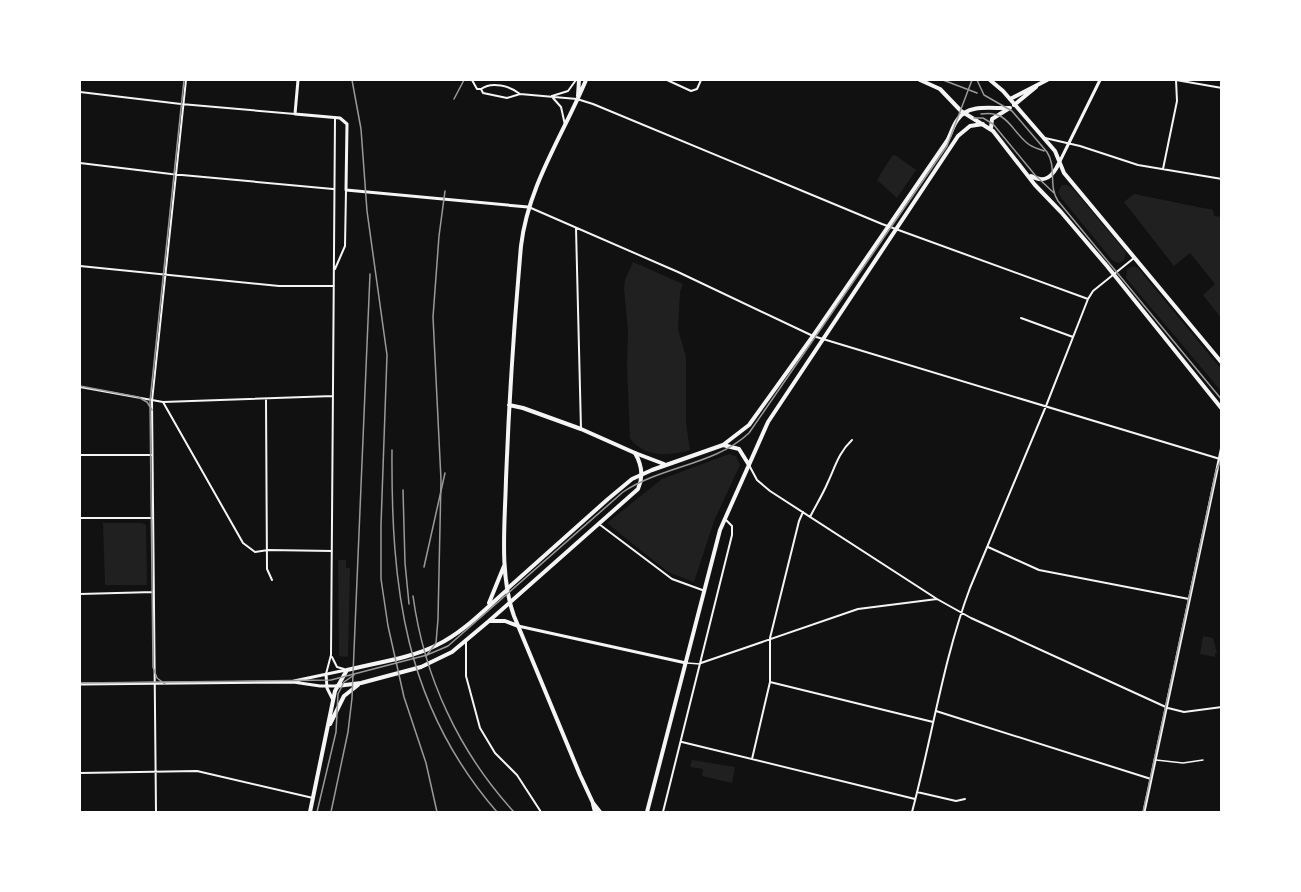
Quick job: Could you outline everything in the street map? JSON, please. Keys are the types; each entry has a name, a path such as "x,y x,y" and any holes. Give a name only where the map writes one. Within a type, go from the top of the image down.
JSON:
{"main road":[{"path":"577,99 578,80"},
{"path":"586,80 528,207 520,246 509,405 505,562 507,589 518,626 593,803 595,813"},
{"path":"920,80 940,89 964,113 993,131"},
{"path":"990,80 1010,99 1012,106 1055,151 1064,173 1221,363"},
{"path":"1047,80 991,120 990,125 993,131 1035,185 1114,274 1221,409"},
{"path":"1010,99 1036,87"},
{"path":"310,813 333,700 337,686 347,670 437,645 458,632 620,488 642,474 723,445 749,425 947,141 957,120 964,113 979,108 1012,106"},
{"path":"648,813 725,519 768,422 961,133 972,125 983,124"},
{"path":"1028,174 1039,180 1046,179 1052,175 1059,162"},
{"path":"509,405 581,429 659,463 668,464"},
{"path":"723,445 739,449 749,465"},
{"path":"337,686 361,683 421,667 436,661 466,641 634,494 639,487 642,474 640,461 635,453"},
{"path":"481,612 491,599 505,562"},
{"path":"489,621 505,621 518,626"},
{"path":"328,728 349,690 361,683"},
{"path":"593,803 600,813"}],"street":[{"path":"156,813 152,401 186,80"},
{"path":"295,114 298,80"},
{"path":"472,80 477,88 487,96 507,98 520,94"},
{"path":"549,97 568,91 578,80"},
{"path":"667,80 694,91 701,80"},
{"path":"1059,162 1100,80"},
{"path":"1163,169 1177,101 1176,80 1221,88"},
{"path":"481,89 490,85 506,87 520,94 577,99 593,104 896,230 1088,299"},
{"path":"80,92 344,120 347,124 345,246 334,271"},
{"path":"554,98 561,107 565,125"},
{"path":"333,700 327,686 326,674 332,655 335,118"},
{"path":"1042,137 1138,165 1221,178"},
{"path":"80,163 175,175 333,189"},
{"path":"346,190 528,207 813,336 1221,459"},
{"path":"576,228 581,429"},
{"path":"912,813 961,613 1088,299 1093,291 1134,258"},
{"path":"80,266 279,286 334,286"},
{"path":"1020,318 1073,337"},
{"path":"80,387 162,402 334,396"},
{"path":"266,400 267,569 272,580"},
{"path":"162,402 243,543 255,552 268,550 332,552"},
{"path":"810,517 845,446 852,440"},
{"path":"1144,813 1221,459 1219,452 1221,446"},
{"path":"80,455 152,455"},
{"path":"749,465 757,480 766,488 961,613 1167,707 1184,712 1221,707"},
{"path":"752,759 770,682 770,639 803,512"},
{"path":"80,518 153,518"},
{"path":"663,813 733,531 731,524 725,519"},
{"path":"599,524 672,579 705,591"},
{"path":"988,547 1040,570 1189,599"},
{"path":"80,594 154,592"},
{"path":"700,664 858,609 937,599"},
{"path":"518,626 687,663"},
{"path":"466,641 466,676 480,728 495,753 517,775 542,813"},
{"path":"332,655 337,667 347,670"},
{"path":"292,682 347,670"},
{"path":"80,684 292,682 337,686"},
{"path":"770,682 933,722"},
{"path":"936,711 1151,779"},
{"path":"681,741 915,799"},
{"path":"80,773 197,771 313,798"},
{"path":"917,792 956,801 965,799"}],"lane":[{"path":"687,663 700,664"},
{"path":"1155,760 1183,763 1203,760"}],"shaded area":[{"path":"895,155 916,170 897,198 877,180 892,156"},
{"path":"1062,185 1073,189 1125,251 1122,261 1119,263 1113,261 1062,199 1058,192"},
{"path":"1134,194 1213,210 1214,216 1221,217 1221,318 1203,295 1215,284 1190,253 1174,266 1124,202"},
{"path":"633,262 683,284 680,292 678,329 686,357 686,423 690,450 658,454 642,449 630,438 628,330 624,289 625,280"},
{"path":"1134,266 1221,369 1221,391 1126,278 1127,269"},
{"path":"729,454 736,456 740,465 714,521 694,582 668,572 607,523 662,479"},
{"path":"103,523 142,523 146,525 147,585 105,585"},
{"path":"338,560 346,560 346,568 350,568 348,657 339,656"},
{"path":"1203,636 1213,638 1217,653 1215,657 1200,654"},
{"path":"692,760 735,767 732,783 702,776 703,769 690,767"}],"tram line":[{"path":"165,684 157,678 153,667 150,401 184,80"},
{"path":"454,99 464,80"},
{"path":"943,80 977,93"},
{"path":"80,683 331,680 427,655 448,646 623,492 654,476 720,452 749,433 947,146 972,80"},
{"path":"977,80 984,95 1012,111 1047,152 1052,164 1053,189 1058,201 1222,400"},
{"path":"981,114 997,115 1003,118 1021,138 1033,147 1044,151"},
{"path":"974,118 983,118 993,124 1035,175 1054,193"},
{"path":"426,656 436,643 438,619 441,480 433,317 445,191"},
{"path":"80,386 138,397 147,402 152,410"},
{"path":"1143,812 1216,471 1222,457"},
{"path":"317,812 336,732 338,694 344,682 354,675"}],"railway":[{"path":"352,80 361,129 367,211 387,355 381,579 388,626 404,697 426,763 437,812"},
{"path":"331,812 348,732 352,698 370,274"},
{"path":"392,450 395,549 400,597 409,642 423,687 441,730 466,771 497,812"},
{"path":"424,567 445,473"},
{"path":"403,490 405,563 409,604"},
{"path":"413,596 426,655 447,712 477,764 514,812"}]}
